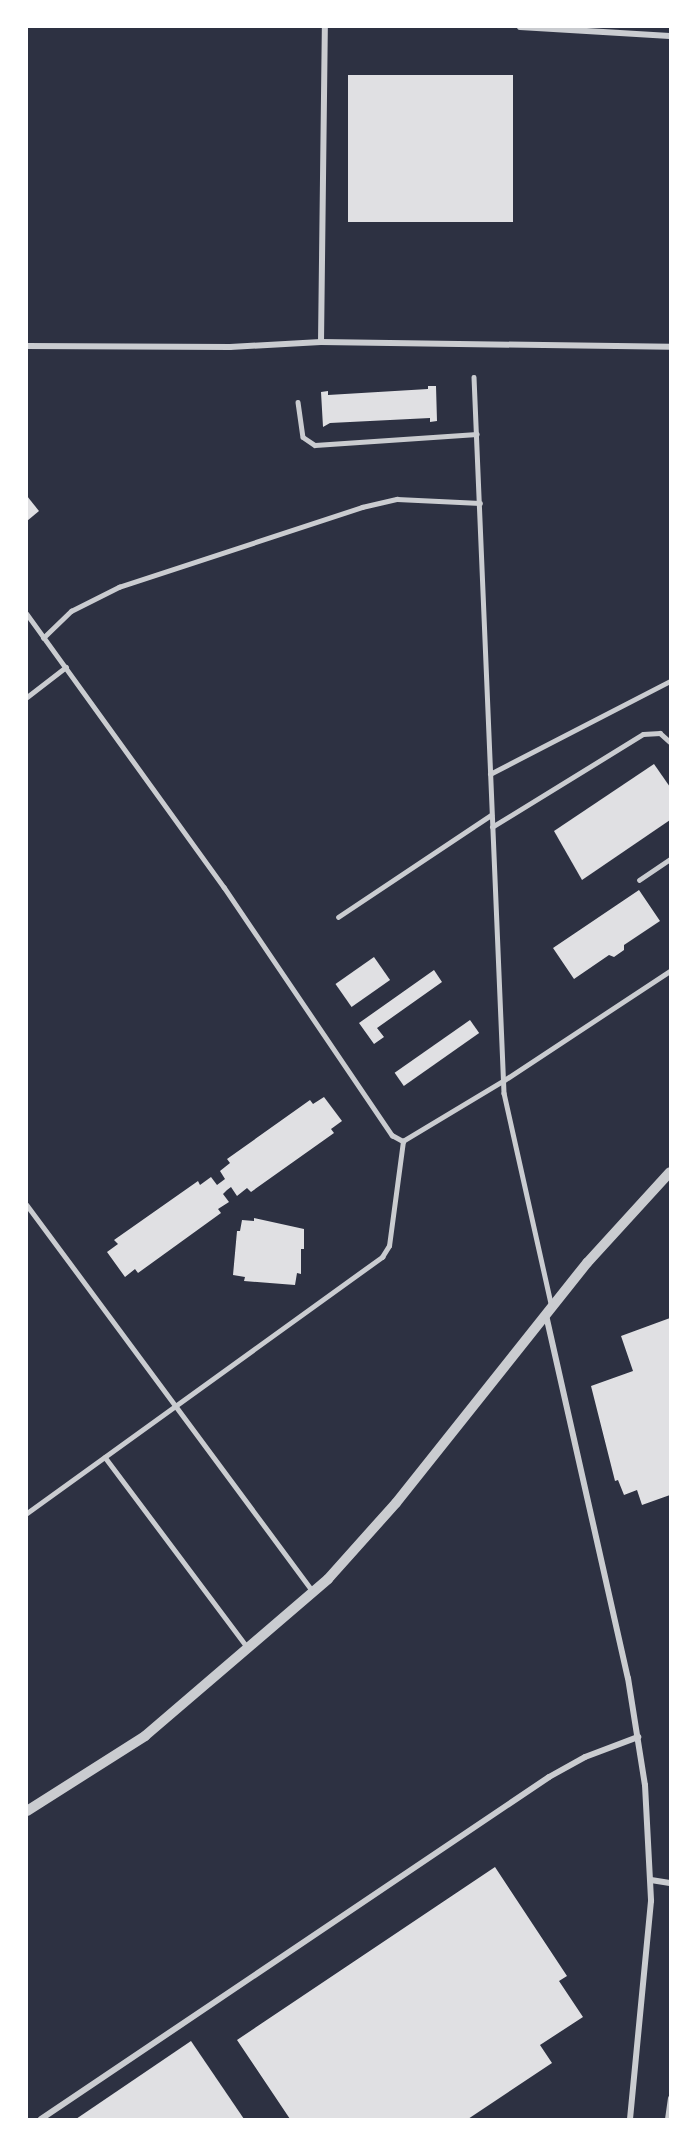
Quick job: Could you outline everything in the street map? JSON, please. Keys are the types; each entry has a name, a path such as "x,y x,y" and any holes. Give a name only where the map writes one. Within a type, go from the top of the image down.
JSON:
{"street":[{"path":"321,342 325,27"},
{"path":"520,27 670,36"},
{"path":"27,346 230,347 321,342 670,347"},
{"path":"27,1811 145,1736 344,1563 396,1503 549,1311 670,1172"},
{"path":"549,1311 638,1737 651,1880 630,2119"},
{"path":"41,2119 549,1777 585,1757 638,1737"},
{"path":"651,1880 670,1883"}],"lane":[{"path":"474,377 503,1081 549,1311"},
{"path":"298,402 303,437 315,445 477,434"},
{"path":"44,638 71,611 119,587 362,507 397,499 480,503"},
{"path":"27,614 224,887 392,1135 403,1141"},
{"path":"27,697 66,667"},
{"path":"490,774 670,681"},
{"path":"492,827 643,734 660,732 670,742"},
{"path":"338,917 492,816"},
{"path":"639,880 670,860"},
{"path":"403,1141 503,1081 670,971"},
{"path":"27,1513 386,1252 403,1141"},
{"path":"27,1205 174,1408 313,1592"},
{"path":"105,1457 247,1647"},
{"path":"668,2119 670,2098"}],"building":[{"path":"348,75 513,75 513,222 348,222"},
{"path":"428,386 436,386 437,421 430,422 430,418 330,423 323,427 321,392 328,391 328,395 428,389"},
{"path":"27,496 39,511 27,521"},
{"path":"654,764 670,787 670,820 582,880 554,831"},
{"path":"639,890 660,921 624,945 624,950 614,957 609,955 574,979 553,948"},
{"path":"374,957 390,980 352,1007 335,984"},
{"path":"434,970 442,982 377,1028 384,1037 374,1044 359,1023"},
{"path":"470,1020 479,1033 404,1086 395,1073"},
{"path":"324,1097 342,1121 331,1129 334,1133 251,1192 247,1188 237,1196 231,1187 223,1194 229,1202 218,1209 221,1213 138,1273 135,1269 125,1277 107,1252 118,1244 114,1240 198,1181 200,1185 211,1177 217,1185 225,1179 220,1171 230,1163 227,1159 310,1100 313,1104"},
{"path":"254,1218 304,1229 301,1274 297,1273 295,1285 244,1281 245,1277 233,1275 237,1231 240,1231 242,1220 254,1221"},
{"path":"670,1318 670,1495 642,1505 637,1490 624,1495 618,1480 615,1481 591,1386 633,1371 621,1336"},
{"path":"495,1867 567,1976 559,1981 583,2017 540,2045 552,2063 468,2119 290,2119 237,2040"},
{"path":"191,2041 244,2119 76,2119"}]}
